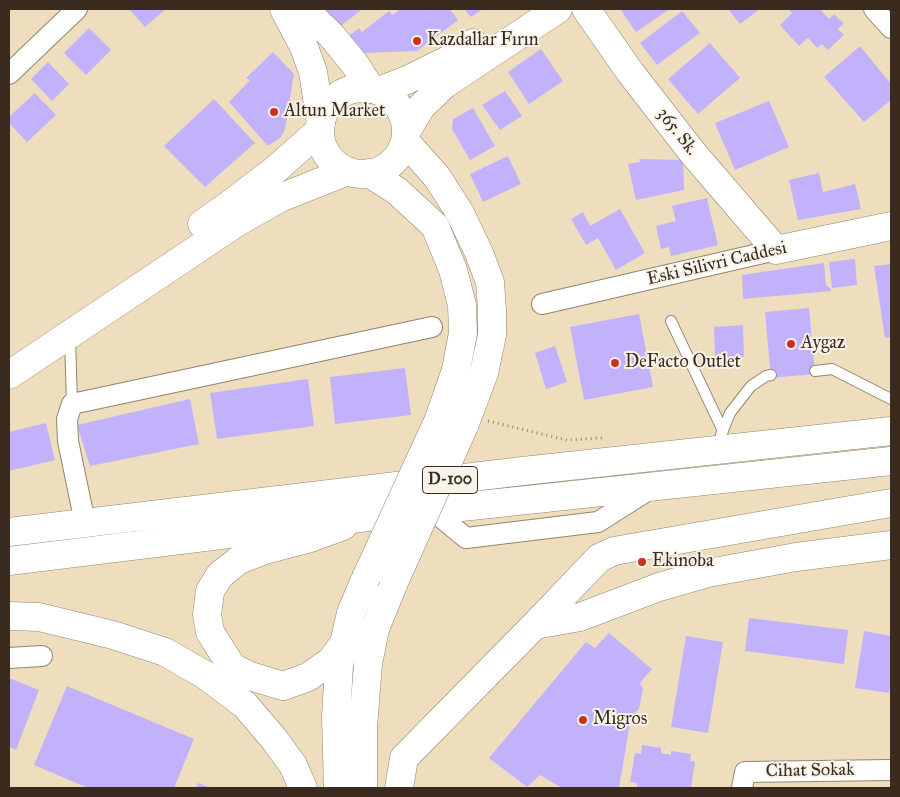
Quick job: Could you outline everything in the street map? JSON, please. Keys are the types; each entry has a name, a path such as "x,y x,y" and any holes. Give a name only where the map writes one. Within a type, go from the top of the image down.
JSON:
{"main road":[{"path":"284,9 304,47 313,72 322,144 329,156 338,166 359,172 396,190 435,226 453,270 462,305 463,333 456,370 457,420 376,629 368,664 363,727 363,788"},
{"path":"304,9 331,35 375,90"},
{"path":"375,90 407,80 450,59 493,30 530,9"},
{"path":"9,375 236,223 280,198 359,172 379,171 391,164 400,154 406,136 422,107 445,84 558,9"},
{"name":"365. Sk.","path":"586,9 630,72 692,152 776,250"},
{"path":"9,354 230,205 275,170 321,126 325,111 334,100 345,92 359,88 375,90 390,98 399,107 404,118 406,136 437,177 460,212 479,253 490,282 492,335 484,373 365,580 351,613 339,665 336,717 338,788"},
{"name":"Eski Silivri Caddesi","path":"776,250 891,226"},
{"name":"D-100","path":"9,532 719,441 891,431"},
{"name":"D-100","path":"9,561 368,517 891,461"},
{"path":"399,788 404,758 535,626 598,558 614,551 891,503"},
{"path":"344,643 331,661 308,677 283,686 250,676 232,667 210,632 207,615 210,591 220,575 239,560 265,550 307,539 368,517"},
{"path":"535,626 580,618 659,587 708,573 796,557 891,545"},
{"path":"9,616 39,617 113,635 165,652 205,675 244,705 274,739 293,765 303,788"}],"street":[{"path":"9,74 77,9"},
{"path":"874,9 891,28"},
{"name":"Eski Silivri Caddesi","path":"542,304 776,250"},
{"path":"85,523 68,441 67,419 72,404 432,327"},
{"path":"9,658 42,656"},
{"name":"Cihat Sokak","path":"742,788 745,772 891,770"}],"lane":[{"path":"671,321 719,441"},
{"path":"69,335 72,404"},
{"path":"815,371 832,369 891,399"},
{"path":"719,441 730,413 751,386 766,376 771,376"}],"path":[{"path":"457,420 567,440 605,438"}],"building":[{"path":"129,9 166,9 145,27"},
{"path":"323,9 358,9 360,11 338,28"},
{"path":"401,9 450,9 458,20 417,51 363,53 349,36 359,28 362,32 389,11 392,15"},
{"path":"464,9 483,9 471,17"},
{"path":"620,9 670,9 636,32"},
{"path":"728,9 760,9 740,24"},
{"path":"788,9 820,9 829,19 834,14 844,24 838,29 844,35 828,50 822,44 817,48 808,38 799,46 780,25 792,13"},
{"path":"682,11 700,33 657,65 640,43"},
{"path":"89,28 111,50 86,75 64,53"},
{"path":"710,43 740,78 698,114 668,79"},
{"path":"860,46 891,84 891,100 864,122 824,77"},
{"path":"541,49 563,81 529,104 508,72"},
{"path":"273,52 294,74 285,129 281,137 268,146 229,102 250,80 246,78"},
{"path":"48,62 69,84 52,101 31,79"},
{"path":"505,91 522,116 500,130 482,105"},
{"path":"35,93 56,115 27,142 9,123 9,117"},
{"path":"214,99 255,143 205,187 164,146"},
{"path":"769,101 789,147 735,170 715,123"},
{"path":"473,108 495,146 470,160 452,129 453,119"},
{"path":"508,156 521,184 483,202 470,174"},
{"path":"639,159 683,160 684,190 636,200 628,164 640,162"},
{"path":"819,173 823,192 855,184 861,209 798,220 789,180"},
{"path":"707,198 718,245 671,256 669,247 661,249 656,226 676,221 672,206"},
{"path":"620,209 645,253 616,270 598,238 586,245 571,219 583,212 590,226"},
{"path":"855,259 857,285 832,288 829,262"},
{"path":"824,263 826,285 831,291 743,299 742,275"},
{"path":"891,264 891,337 885,338 874,266"},
{"path":"809,308 815,374 771,378 765,312"},
{"path":"639,314 653,387 584,400 570,327"},
{"path":"743,325 744,357 715,358 714,327"},
{"path":"555,346 567,382 546,389 535,353"},
{"path":"405,368 411,415 335,424 330,377"},
{"path":"308,379 314,426 217,439 210,393"},
{"path":"190,399 199,444 90,466 77,425"},
{"path":"46,423 55,460 9,471 9,432"},
{"path":"749,618 848,630 844,664 745,651"},
{"path":"864,631 891,636 889,693 855,688"},
{"path":"609,633 652,669 640,683 643,689 639,709 631,717 619,788 562,788 540,775 527,787 489,758 586,642 595,648"},
{"path":"686,636 723,642 708,733 671,727"},
{"path":"9,678 39,690 16,750 9,747"},
{"path":"67,686 194,739 174,788 88,788 34,765"},
{"path":"642,745 661,748 661,753 671,755 671,751 691,754 690,761 695,762 691,788 637,788 637,783 630,782 635,753 641,754"},
{"path":"198,783 211,788 196,788"}],"place":[{"name":"Kazdallar Fırın","path":"417,41"},
{"name":"Altun Market","path":"274,112"},
{"name":"Aygaz","path":"791,344"},
{"name":"DeFacto Outlet","path":"615,363"},
{"name":"Ekinoba","path":"642,562"},
{"name":"Migros","path":"583,720"}]}
